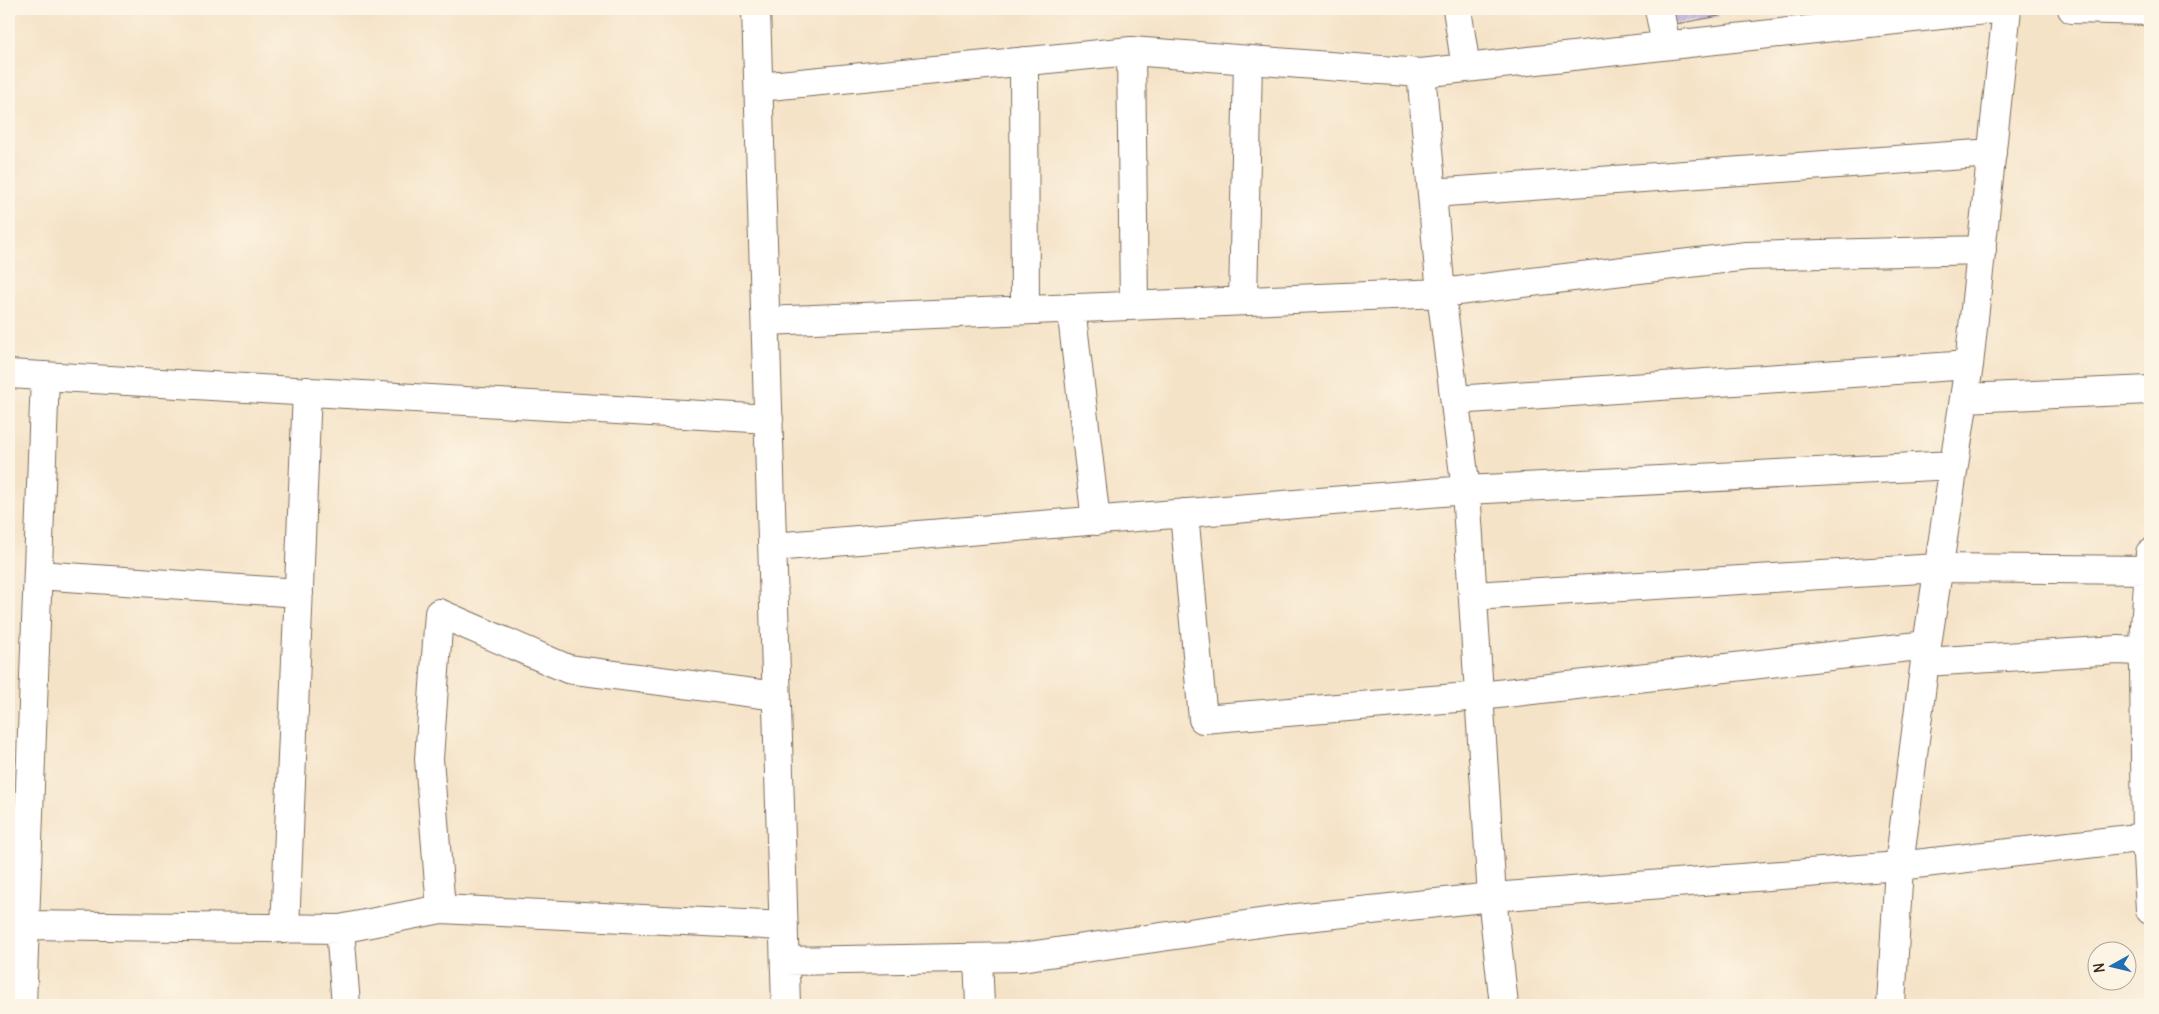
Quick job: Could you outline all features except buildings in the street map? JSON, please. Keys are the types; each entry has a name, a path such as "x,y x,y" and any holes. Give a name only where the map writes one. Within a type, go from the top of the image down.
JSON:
{"street":[{"path":"756,9 786,1005"},
{"path":"1457,9 1466,68"},
{"path":"1659,9 1666,46"},
{"path":"759,86 1131,51 1421,73 1666,46 1814,19 1994,9"},
{"path":"1891,1005 1899,866 1938,568 1969,365 2007,9"},
{"path":"2072,9 2150,10"},
{"path":"1131,51 1134,305"},
{"path":"1243,301 1248,60"},
{"path":"1024,61 1025,310"},
{"path":"1421,73 1442,293 1466,490 1492,897 1504,1005"},
{"path":"1432,193 1992,153"},
{"path":"766,321 1442,293 1747,256 1982,250"},
{"path":"1071,308 1096,520"},
{"path":"1456,400 1969,365"},
{"path":"9,374 769,419"},
{"path":"22,1005 45,376"},
{"path":"1964,398 2150,390"},
{"path":"286,929 307,391"},
{"path":"773,547 1466,490 1954,464"},
{"path":"1184,514 1203,719 1480,696 1926,654 2128,650 2137,651 2143,658"},
{"path":"1473,596 1938,568 2150,561 2143,658 2146,837 2150,910"},
{"path":"38,575 299,593"},
{"path":"441,908 429,759 439,613 568,669 777,696"},
{"path":"785,961 1021,958 1288,919 1492,897 1899,866 2146,837"},
{"path":"25,925 340,929 441,908 784,926"},
{"path":"340,929 346,1005"},
{"path":"978,958 980,1005"}]}
